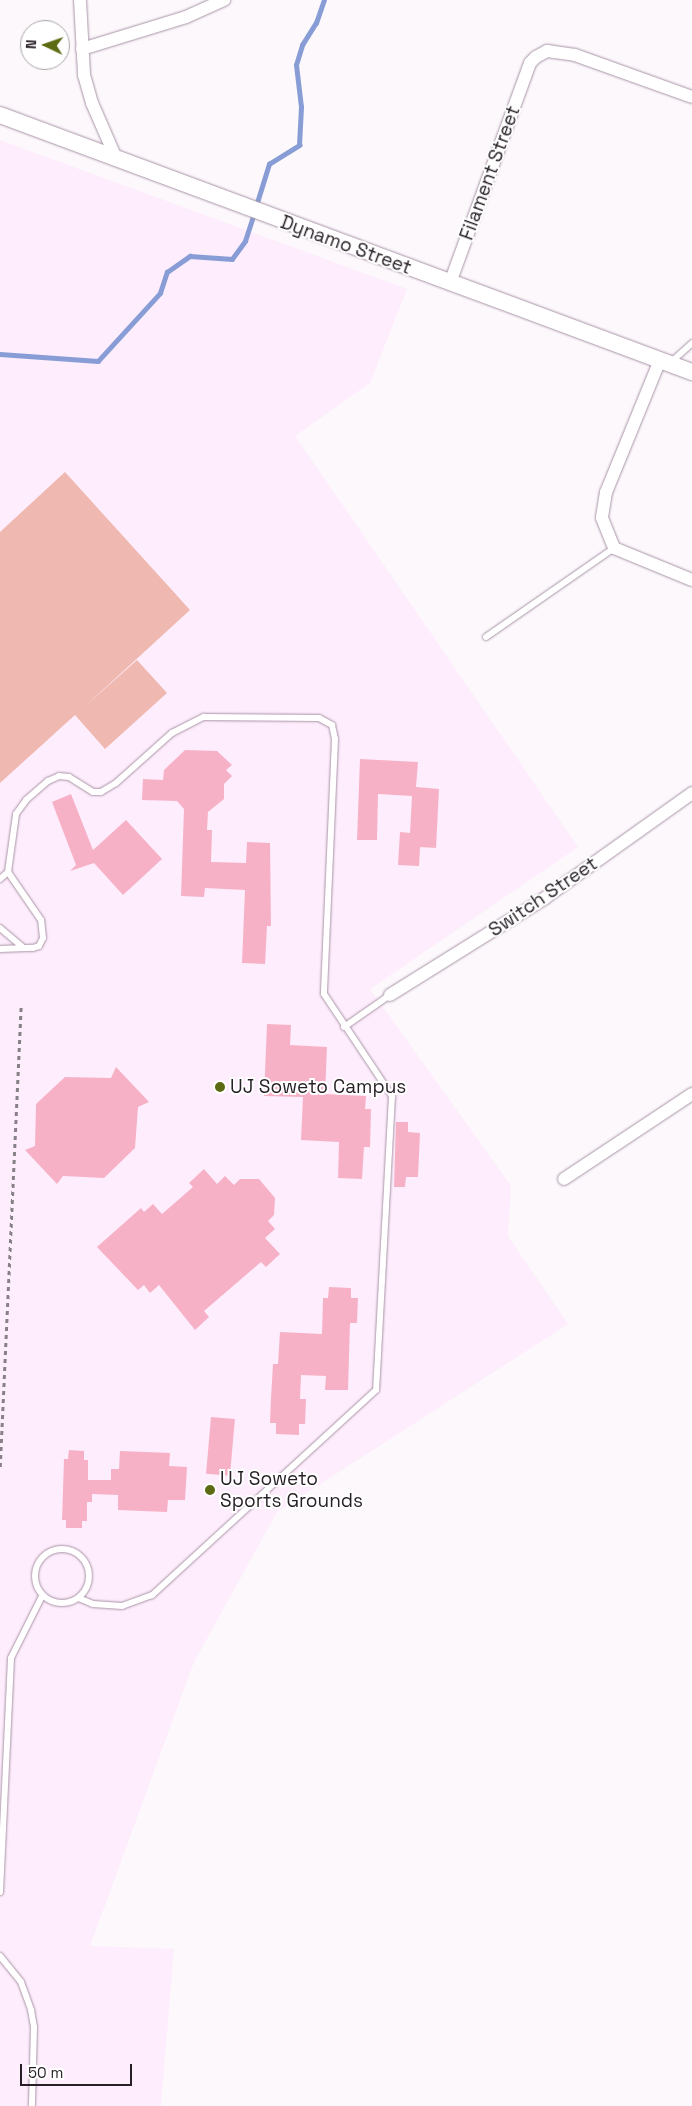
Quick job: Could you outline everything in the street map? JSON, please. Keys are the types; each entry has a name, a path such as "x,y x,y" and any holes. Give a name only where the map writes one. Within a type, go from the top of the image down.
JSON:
{"street":[{"path":"80,0 82,49 92,103 115,156"},
{"path":"82,49 186,17 224,0"},
{"name":"Filament Street","path":"450,283 530,62 547,51 556,50 692,97"},
{"name":"Dynamo Street","path":"0,116 115,156 265,215 692,372"},
{"path":"664,362 606,492 602,518 614,548 692,580"},
{"name":"Switch Street","path":"390,995 545,898 692,793"},
{"path":"564,1179 692,1094"}],"lane":[{"path":"664,362 692,343"},
{"path":"486,637 614,548"},
{"path":"0,879 8,872 16,814 26,800 54,778 69,777 89,790 101,792 116,783 172,732 204,717 325,720 334,729 324,994 344,1027 392,1096 376,1390 152,1594 122,1606 93,1604 79,1598"},
{"path":"0,949 39,946 44,930 28,898 8,872"},
{"path":"0,928 24,948"},
{"path":"344,1027 390,995"},
{"path":"61,1549 78,1554 89,1569 88,1588 79,1598 58,1604 42,1596 35,1580 38,1562 44,1555 61,1549"},
{"path":"0,1892 11,1658 42,1596"},
{"path":"0,1956 21,1982 31,2010 34,2027 32,2106"}],"path":[{"path":"0,1467 21,1005"}],"shaded area":[{"name":"UJ Soweto Campus","path":"0,140 407,289 370,383 295,436 578,847 370,989 511,1186 508,1236 568,1324 277,1512 194,1662 90,1946 174,1949 161,2106 0,2106"},
{"path":"65,472 190,610 82,709 137,660 167,693 105,749 75,715 0,783 0,532"}],"building":[{"path":"185,750 217,751 232,765 226,770 232,776 224,784 224,799 208,812 207,830 212,830 211,862 246,863 247,842 270,843 271,926 267,926 265,964 242,963 245,890 205,888 204,897 181,896 184,809 177,801 142,800 143,779 163,780 164,770"},
{"path":"360,759 418,762 416,787 439,789 436,848 420,847 419,866 398,865 400,832 410,833 412,796 378,794 377,840 357,840"},
{"path":"71,794 93,850 126,820 162,859 123,895 94,863 70,871 76,865 52,802"},
{"path":"267,1024 291,1025 290,1045 327,1047 325,1094 366,1096 365,1109 371,1109 370,1147 364,1147 362,1179 338,1178 339,1142 301,1140 303,1097 264,1096"},
{"path":"116,1067 149,1102 138,1107 135,1148 104,1178 63,1176 57,1184 25,1150 35,1146 36,1104 65,1077 111,1078"},
{"path":"396,1122 408,1122 408,1132 420,1133 418,1177 406,1177 405,1187 394,1187"},
{"path":"204,1169 217,1184 225,1176 234,1185 240,1179 259,1179 275,1198 274,1215 268,1221 275,1229 265,1238 280,1254 266,1267 261,1262 204,1311 209,1317 195,1330 159,1285 150,1293 144,1285 138,1290 97,1247 141,1208 144,1212 153,1204 162,1214 193,1187 189,1183"},
{"path":"329,1287 351,1288 351,1298 358,1298 357,1323 350,1323 348,1390 325,1390 326,1376 301,1375 300,1399 306,1399 305,1424 299,1424 299,1435 276,1434 276,1423 270,1423 273,1364 278,1364 280,1332 322,1334 323,1298 328,1298"},
{"path":"211,1417 235,1419 230,1476 206,1474"},
{"path":"69,1450 84,1451 84,1460 88,1460 88,1480 111,1480 111,1469 119,1469 120,1451 170,1453 169,1466 187,1467 185,1500 168,1500 167,1512 118,1510 118,1495 92,1494 92,1502 87,1502 87,1521 82,1521 82,1528 66,1528 66,1520 62,1520 64,1459 68,1459"}],"waterway":[{"path":"256,206 269,164 299,145 301,107 296,65 302,45 316,23 324,0"},
{"path":"0,354 98,361 160,293 167,272 190,256 232,259 245,241 254,213"}],"place":[{"name":"UJ Soweto Campus","path":"220,1087"},
{"name":"UJ Soweto Sports Grounds","path":"210,1490"}]}
